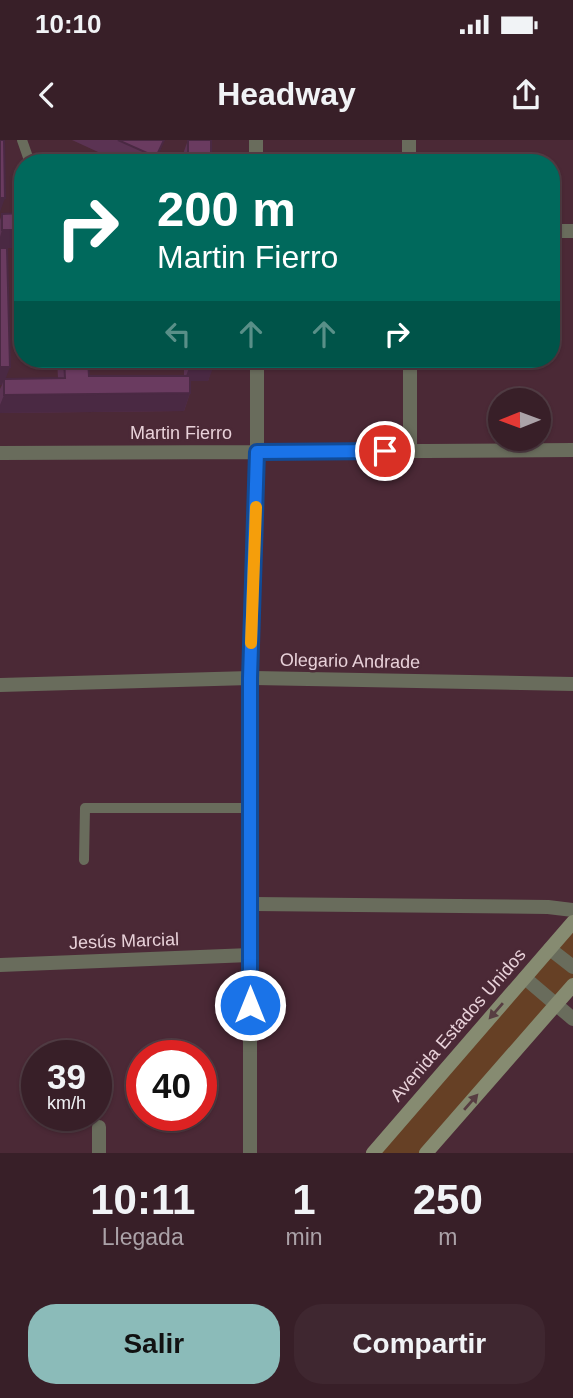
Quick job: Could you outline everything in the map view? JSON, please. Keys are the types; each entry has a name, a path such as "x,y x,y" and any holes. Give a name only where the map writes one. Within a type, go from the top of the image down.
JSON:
{"main road":[{"name":"Avenida Estados Unidos","path":"373,1153 573,922"},
{"path":"426,1153 573,985"}],"street":[{"path":"250,1153 250,678 257,368"},
{"path":"410,368 410,451"},
{"name":"Martin Fierro","path":"0,453 573,450"},
{"name":"Olegario Andrade","path":"0,685 250,678 573,684"},
{"path":"250,904 548,907 573,910"},
{"path":"550,949 573,967"},
{"name":"Jesús Marcial","path":"0,965 250,956"},
{"path":"525,978 573,1019"},
{"path":"99,1131 99,1153"}],"lane":[{"path":"84,860 85,808 250,808"}],"shaded area":[{"path":"573,922 573,985 426,1153 373,1153"}],"building":[{"path":"0,140 4,140 5,198 0,198"},
{"path":"118,140 164,140 157,154 149,154"},
{"path":"188,140 211,140 211,154 188,154"},
{"path":"14,213 14,230 2,230 2,214"},
{"path":"0,248 7,248 10,367 0,367"},
{"path":"64,368 89,368 89,376 190,376 190,393 4,395 4,379 65,378"}],"slow traffic":[{"path":"251,643 256,507"}],"route":[{"path":"250,1005 250,678 257,452 385,451"}]}
